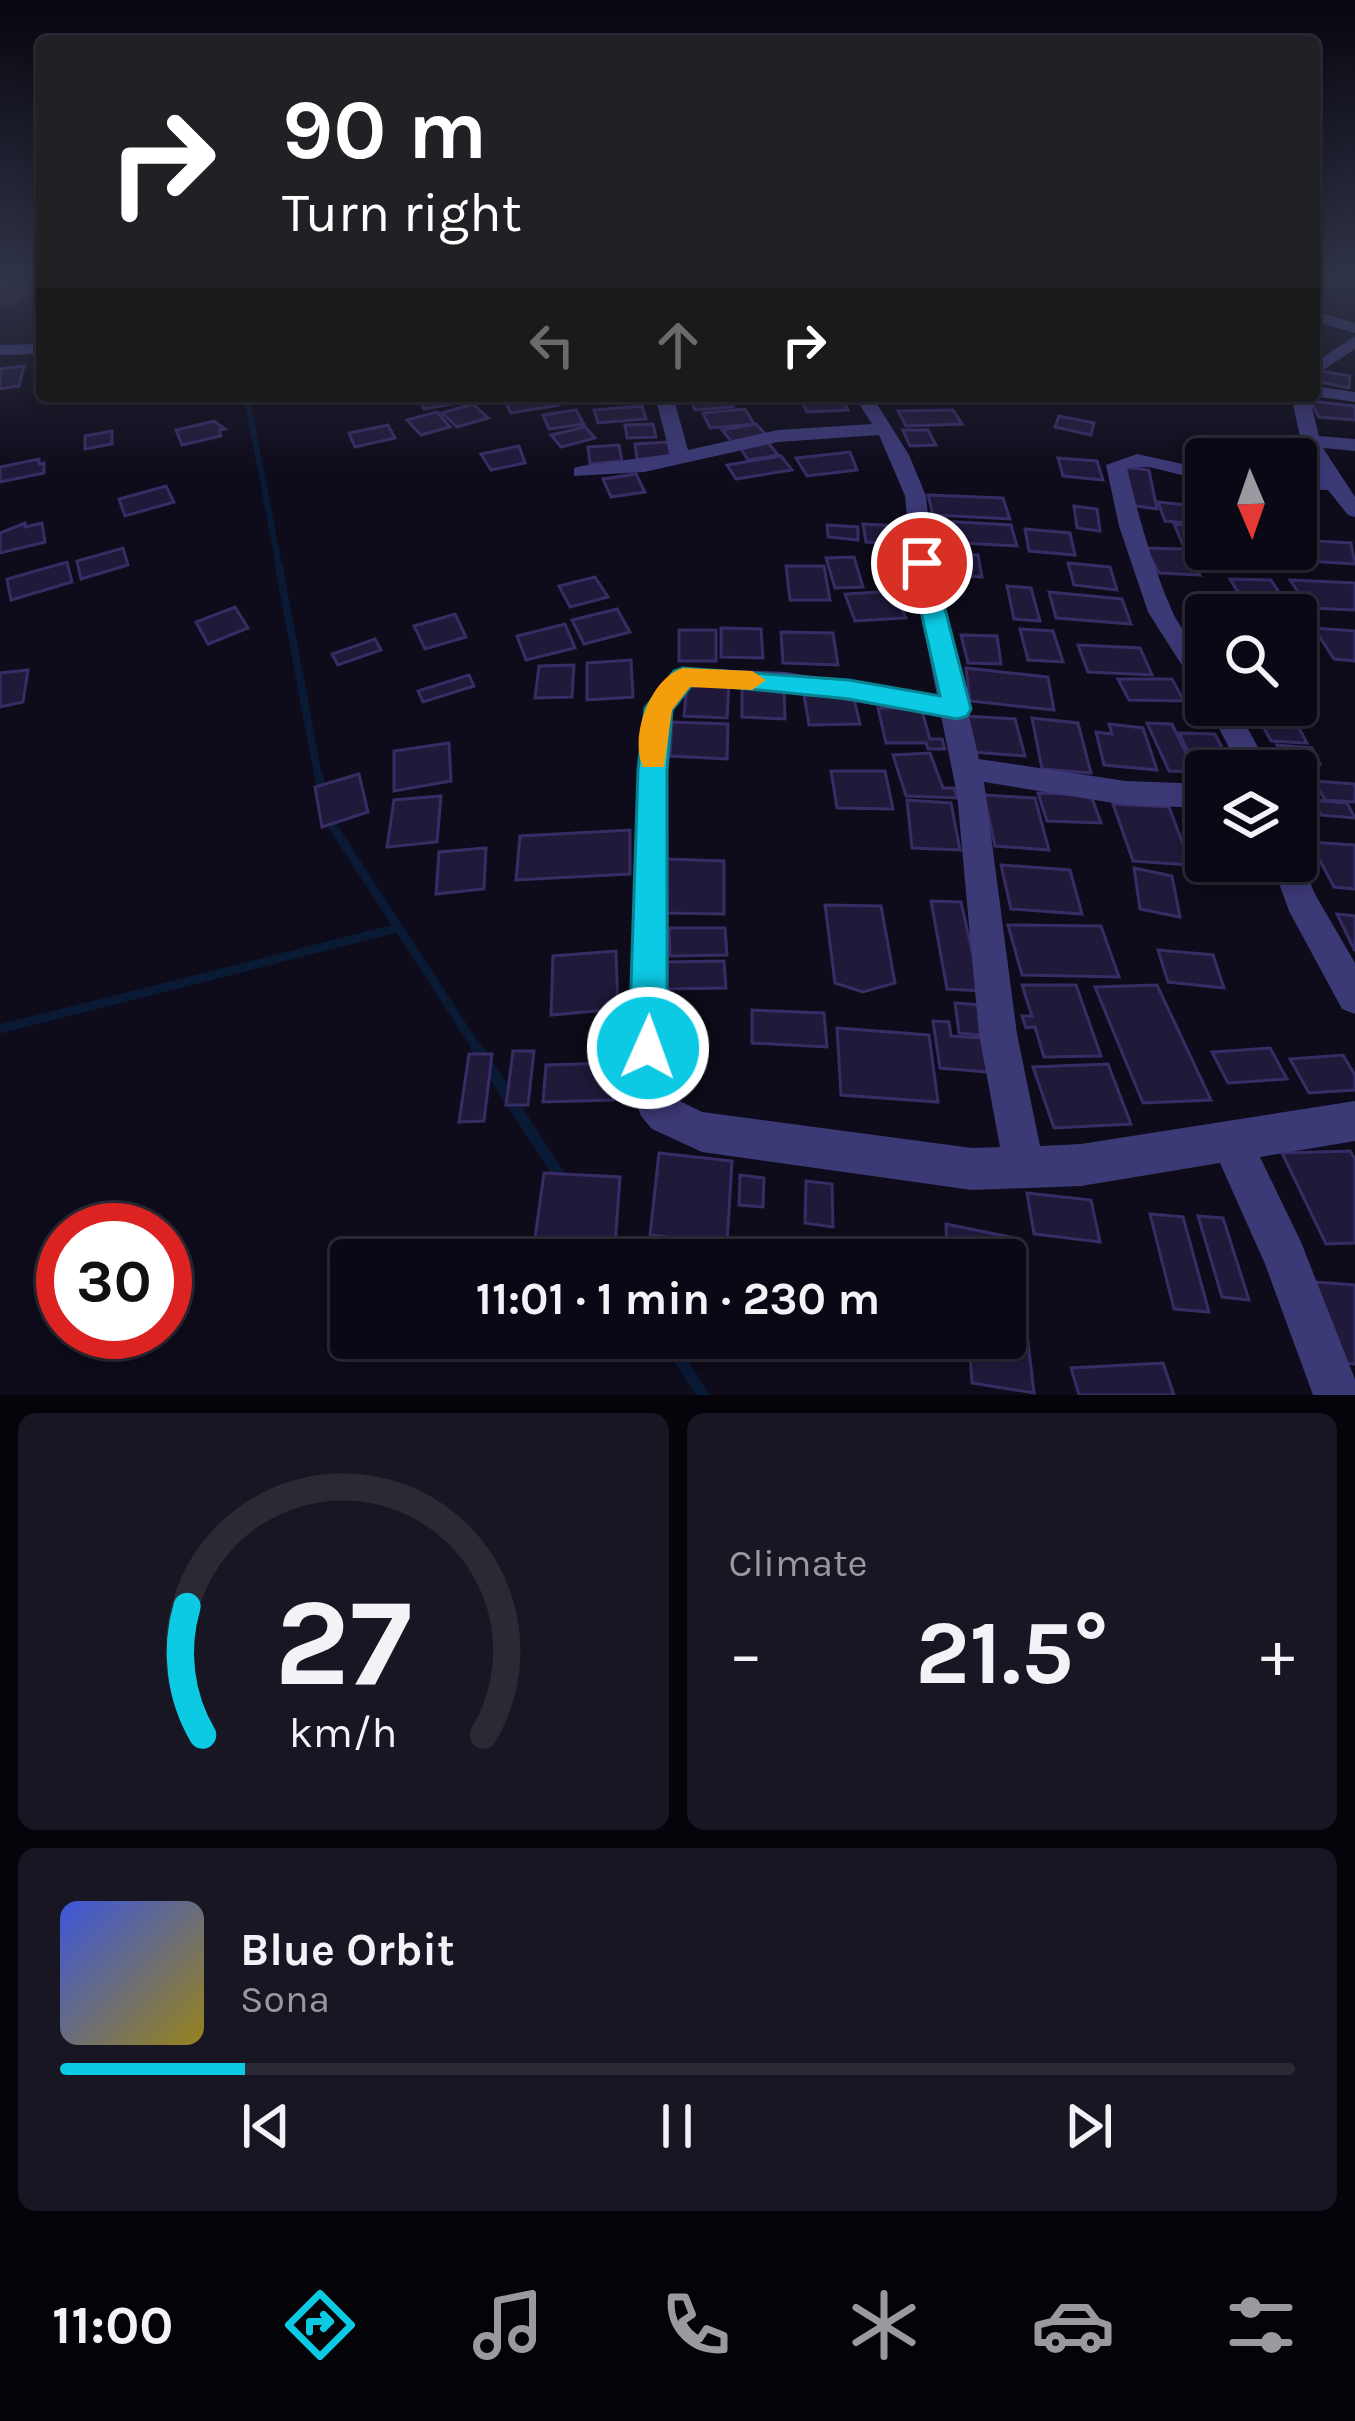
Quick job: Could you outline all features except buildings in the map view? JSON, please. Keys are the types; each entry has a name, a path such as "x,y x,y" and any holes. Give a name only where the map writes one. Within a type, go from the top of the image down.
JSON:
{"street":[{"path":"1320,366 1352,343"},
{"path":"0,350 36,349"},
{"path":"1320,392 1355,397"},
{"path":"666,402 681,459"},
{"path":"867,402 916,491 925,527 922,563 972,794 998,1034 1024,1167"},
{"path":"1303,402 1311,418 1311,438"},
{"path":"581,472 681,459 749,440 884,429"},
{"path":"1317,442 1355,445"},
{"path":"1317,452 1355,511"},
{"path":"1185,470 1145,460 1116,465 1130,526 1160,612 1185,650"},
{"path":"1317,484 1334,484"},
{"path":"957,709 849,690 708,676 683,677 671,688 658,708 652,770 647,1081 652,1101 665,1118 702,1132 972,1169 1081,1165 1355,1120"},
{"path":"964,768 1126,793 1185,795"},
{"path":"1294,882 1355,997"},
{"path":"1231,1141 1285,1258 1337,1395"}],"waterway":[{"path":"248,402 249,407"},
{"path":"248,404 280,570"},
{"path":"279,567 319,780"},
{"path":"319,777 322,795"},
{"path":"326,816 478,1050"},
{"path":"0,1029 398,928"},
{"path":"476,1047 563,1181"},
{"path":"680,1359 703,1395"}],"slow traffic":[{"path":"654,760 658,708 683,677 752,680"}],"route":[{"path":"648,1048 652,770 658,708 683,677 708,676 849,690 957,709 922,563"}]}
